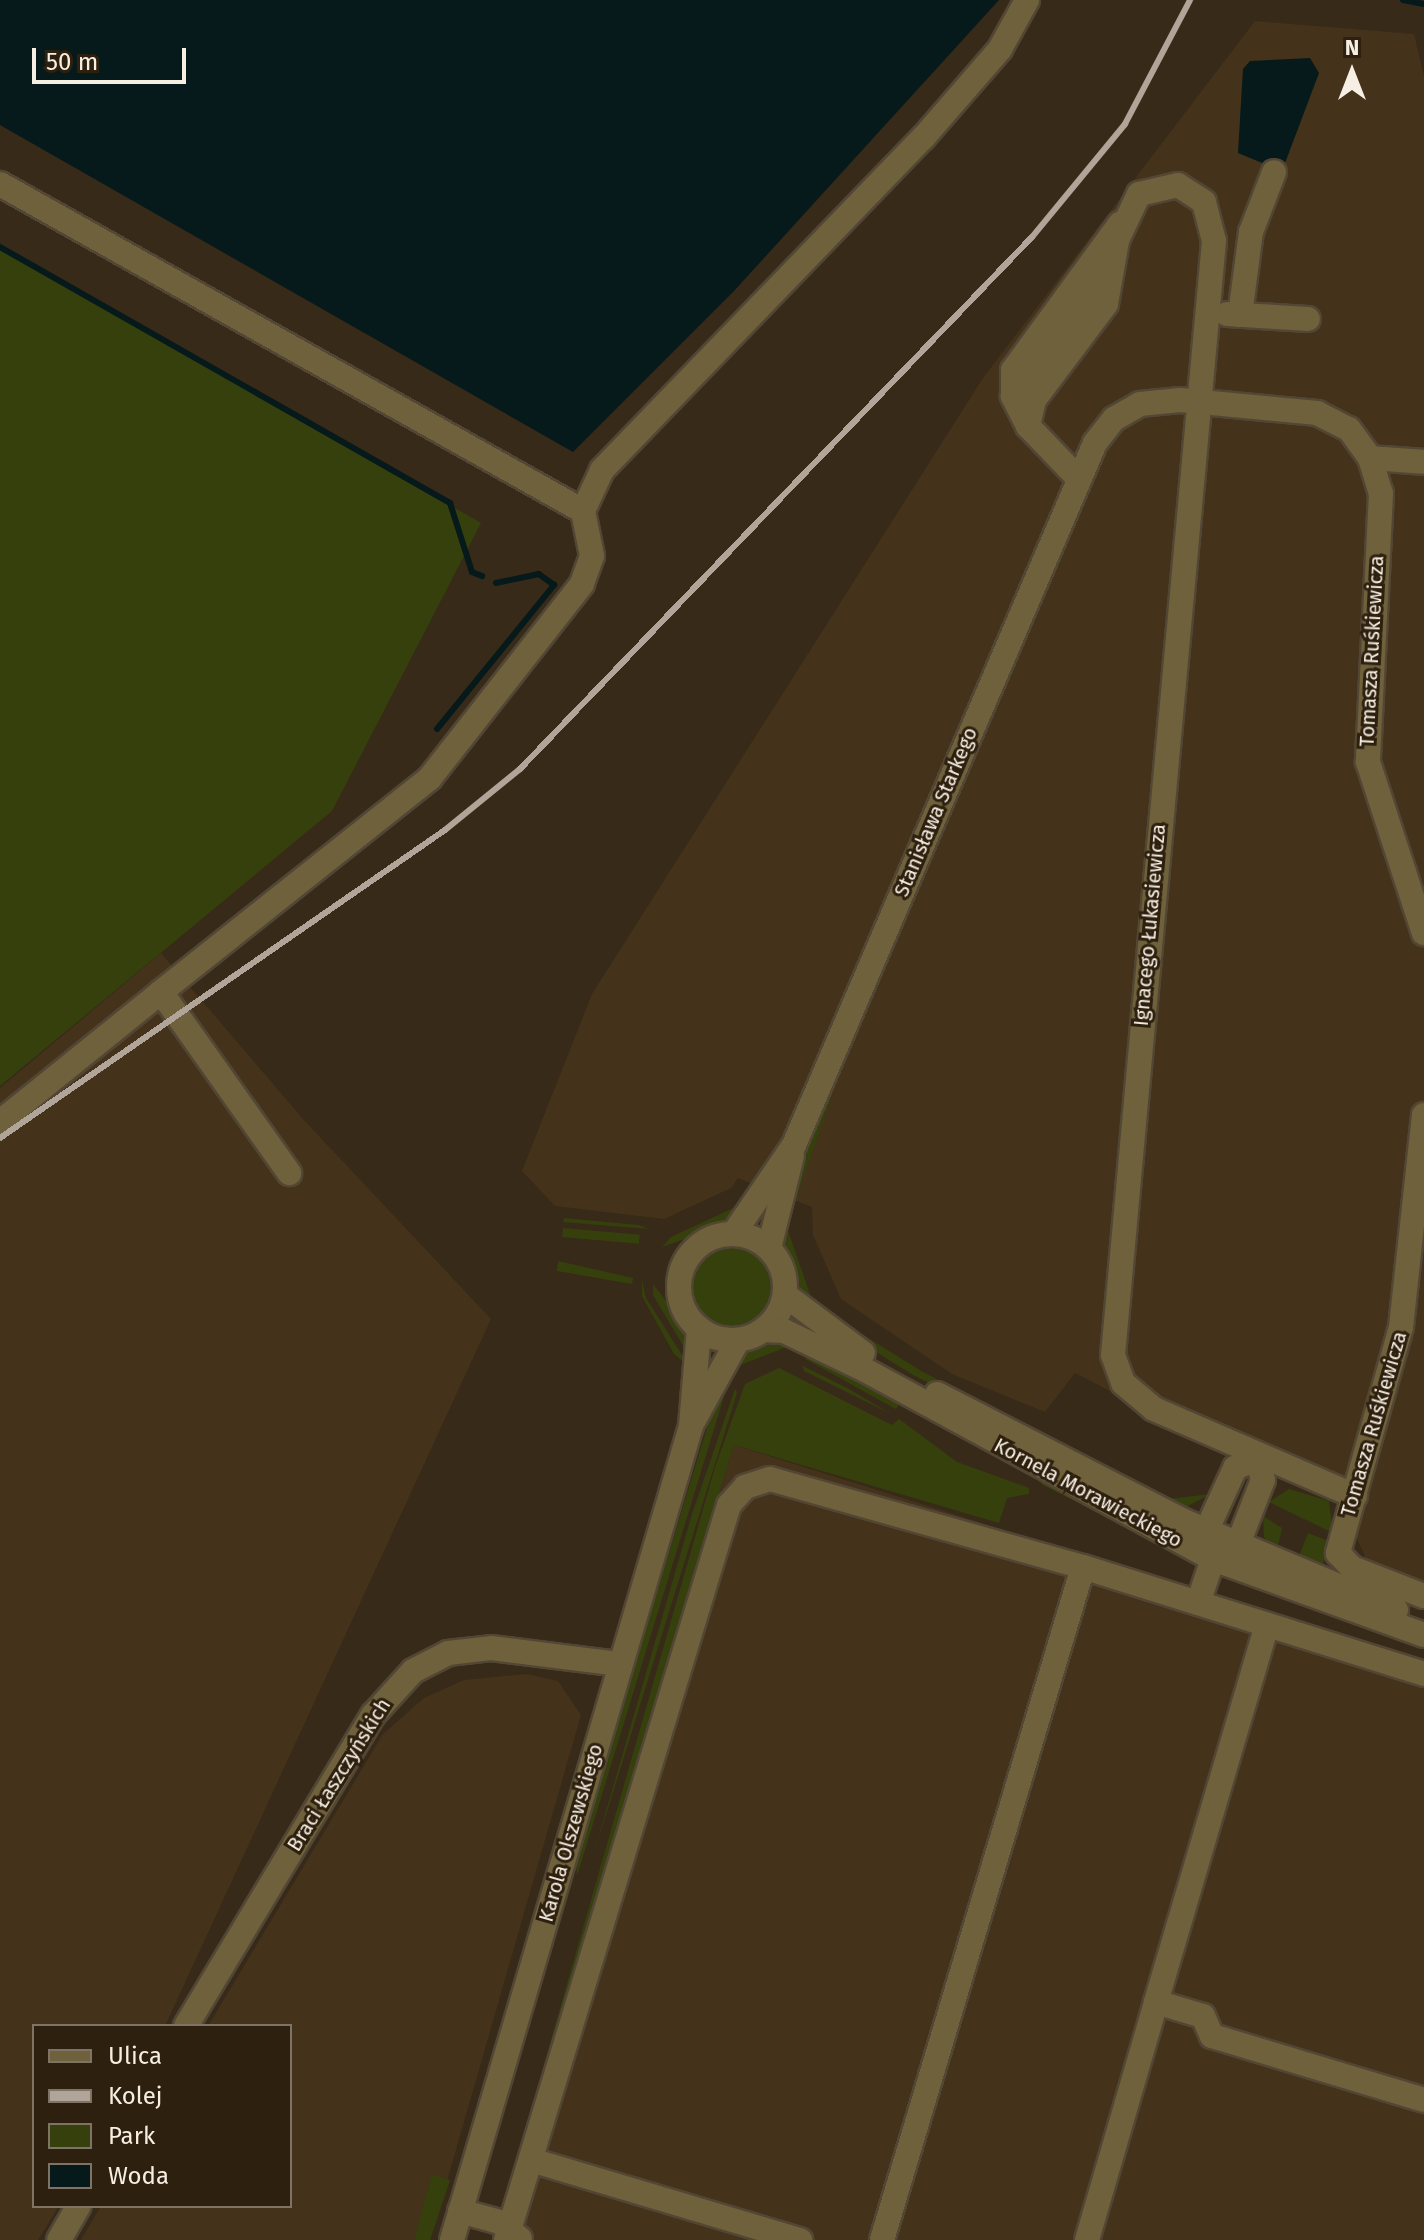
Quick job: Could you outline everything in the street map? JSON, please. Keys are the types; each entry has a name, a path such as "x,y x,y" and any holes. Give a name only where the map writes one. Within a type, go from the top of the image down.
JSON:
{"street":[{"path":"0,1122 430,778 582,584 592,556 583,511 602,470 923,138 1000,49 1027,0"},
{"path":"1240,315 1251,232 1274,172"},
{"path":"0,184 583,511"},
{"name":"Ignacego Łukasiewicza","path":"1120,224 1149,186 1178,185 1204,202 1214,241 1113,1341 1123,1383 1175,1419 1257,1458 1355,1496"},
{"path":"1028,426 1034,400 1106,304 1120,224"},
{"path":"1078,478 1042,448 1028,426 1013,396 1013,370 1120,224"},
{"path":"1209,313 1308,319"},
{"name":"Stanisława Starkego","path":"794,1145 1078,478 1105,428 1125,411 1155,400 1200,402"},
{"name":"Tomasza Ruśkiewicza","path":"1200,402 1317,413 1349,429 1370,458 1381,493 1368,762 1424,933"},
{"path":"1370,458 1424,462"},
{"path":"161,992 289,1173"},
{"name":"Tomasza Ruśkiewicza","path":"1424,1115 1408,1292 1338,1553 1352,1568 1424,1596"},
{"path":"794,1145 769,1248 785,1295 764,1330 738,1340 699,1328 681,1303 680,1273 702,1243 734,1233 794,1145"},
{"path":"734,1233 769,1248"},
{"name":"Kornela Morawieckiego","path":"785,1295 881,1365 1207,1531 1424,1621"},
{"name":"Karola Olszewskiego","path":"453,2240 691,1426 699,1328"},
{"name":"Kornela Morawieckiego","path":"764,1330 784,1331 857,1366 1213,1559 1424,1635"},
{"name":"Karola Olszewskiego","path":"691,1426 738,1340"},
{"path":"1198,1603 1213,1559 1207,1531 1235,1468 1257,1458 1263,1480 1238,1544 1213,1559"},
{"path":"512,2239 531,2160 734,1496 757,1481 781,1479 1083,1567 1424,1674"},
{"path":"882,2240 1083,1567"},
{"path":"1087,2240 1267,1625"},
{"name":"Braci Łaszczyńskich","path":"187,2024 373,1715 413,1671 448,1653 491,1648 620,1664"},
{"path":"1156,2002 1203,2016 1212,2036 1424,2100"},
{"path":"531,2160 800,2240"},
{"path":"59,2240 78,2208"},
{"path":"460,2211 500,2222 512,2239"}],"shaded area":[{"path":"1255,21 1414,34 1424,76 1424,1586 1370,1568 1356,1536 1367,1504 1190,1432 1075,1373 1045,1412 952,1374 841,1299 813,1235 812,1207 738,1178 731,1188 664,1219 555,1206 522,1171 592,994 983,378"},
{"path":"161,953 303,1119 491,1319 166,2024 32,2024 32,2208 58,2208 38,2240 0,2240 0,1088"},
{"path":"734,1445 1424,1662 1424,2240 491,2240"},
{"path":"527,1674 558,1681 581,1715 430,2240 81,2240 100,2208 292,2208 292,2024 209,2024 383,1734 424,1698 464,1680"}],"green space":[{"path":"0,246 481,523 332,811 0,1086"},
{"path":"827,1097 831,1099 794,1205 788,1203"},
{"path":"740,1205 726,1224 662,1247 671,1237"},
{"path":"564,1218 639,1225 649,1229 563,1222"},
{"path":"786,1225 811,1302 796,1291 781,1242"},
{"path":"563,1228 640,1235 639,1244 562,1237"},
{"path":"733,1243 757,1250 769,1262 776,1286 769,1310 757,1322 733,1329 709,1322 697,1310 690,1286 697,1262 709,1250"},
{"path":"558,1261 633,1278 632,1284 557,1271"},
{"path":"642,1280 646,1298 689,1366 674,1354 642,1296"},
{"path":"653,1284 687,1328 688,1354 653,1295"},
{"path":"831,1315 923,1372 1168,1499 1211,1494 1182,1509 913,1375 825,1320"},
{"path":"770,1339 789,1346 735,1367 745,1347"},
{"path":"810,1350 901,1400 896,1409 805,1359"},
{"path":"803,1366 849,1389 891,1414 804,1371"},
{"path":"779,1368 892,1425 899,1419 957,1462 1029,1488 1029,1494 1007,1498 999,1523 734,1445 540,2078 716,1464 745,1384"},
{"path":"720,1385 727,1387 577,1876 576,1858"},
{"path":"735,1389 737,1393 592,1860 692,1514"},
{"path":"1041,1475 1185,1555 1188,1559 1041,1484"},
{"path":"1289,1489 1329,1501 1333,1533 1269,1502"},
{"path":"1263,1516 1282,1528 1276,1554 1264,1537"},
{"path":"1308,1533 1331,1542 1322,1565 1299,1556"},
{"path":"432,2175 450,2180 430,2240 414,2240"}],"water":[{"path":"0,0 999,0 734,291 573,452 0,125"},
{"path":"1310,58 1319,73 1282,171 1238,153 1243,69 1250,61"}],"waterway":[{"path":"1403,0 1424,4"},
{"path":"0,247 450,503 472,572 482,576"},
{"path":"437,729 554,585 539,574 496,583"}],"railway":[{"path":"0,1138 445,830 520,769 1032,237 1125,124 1190,0"}]}
